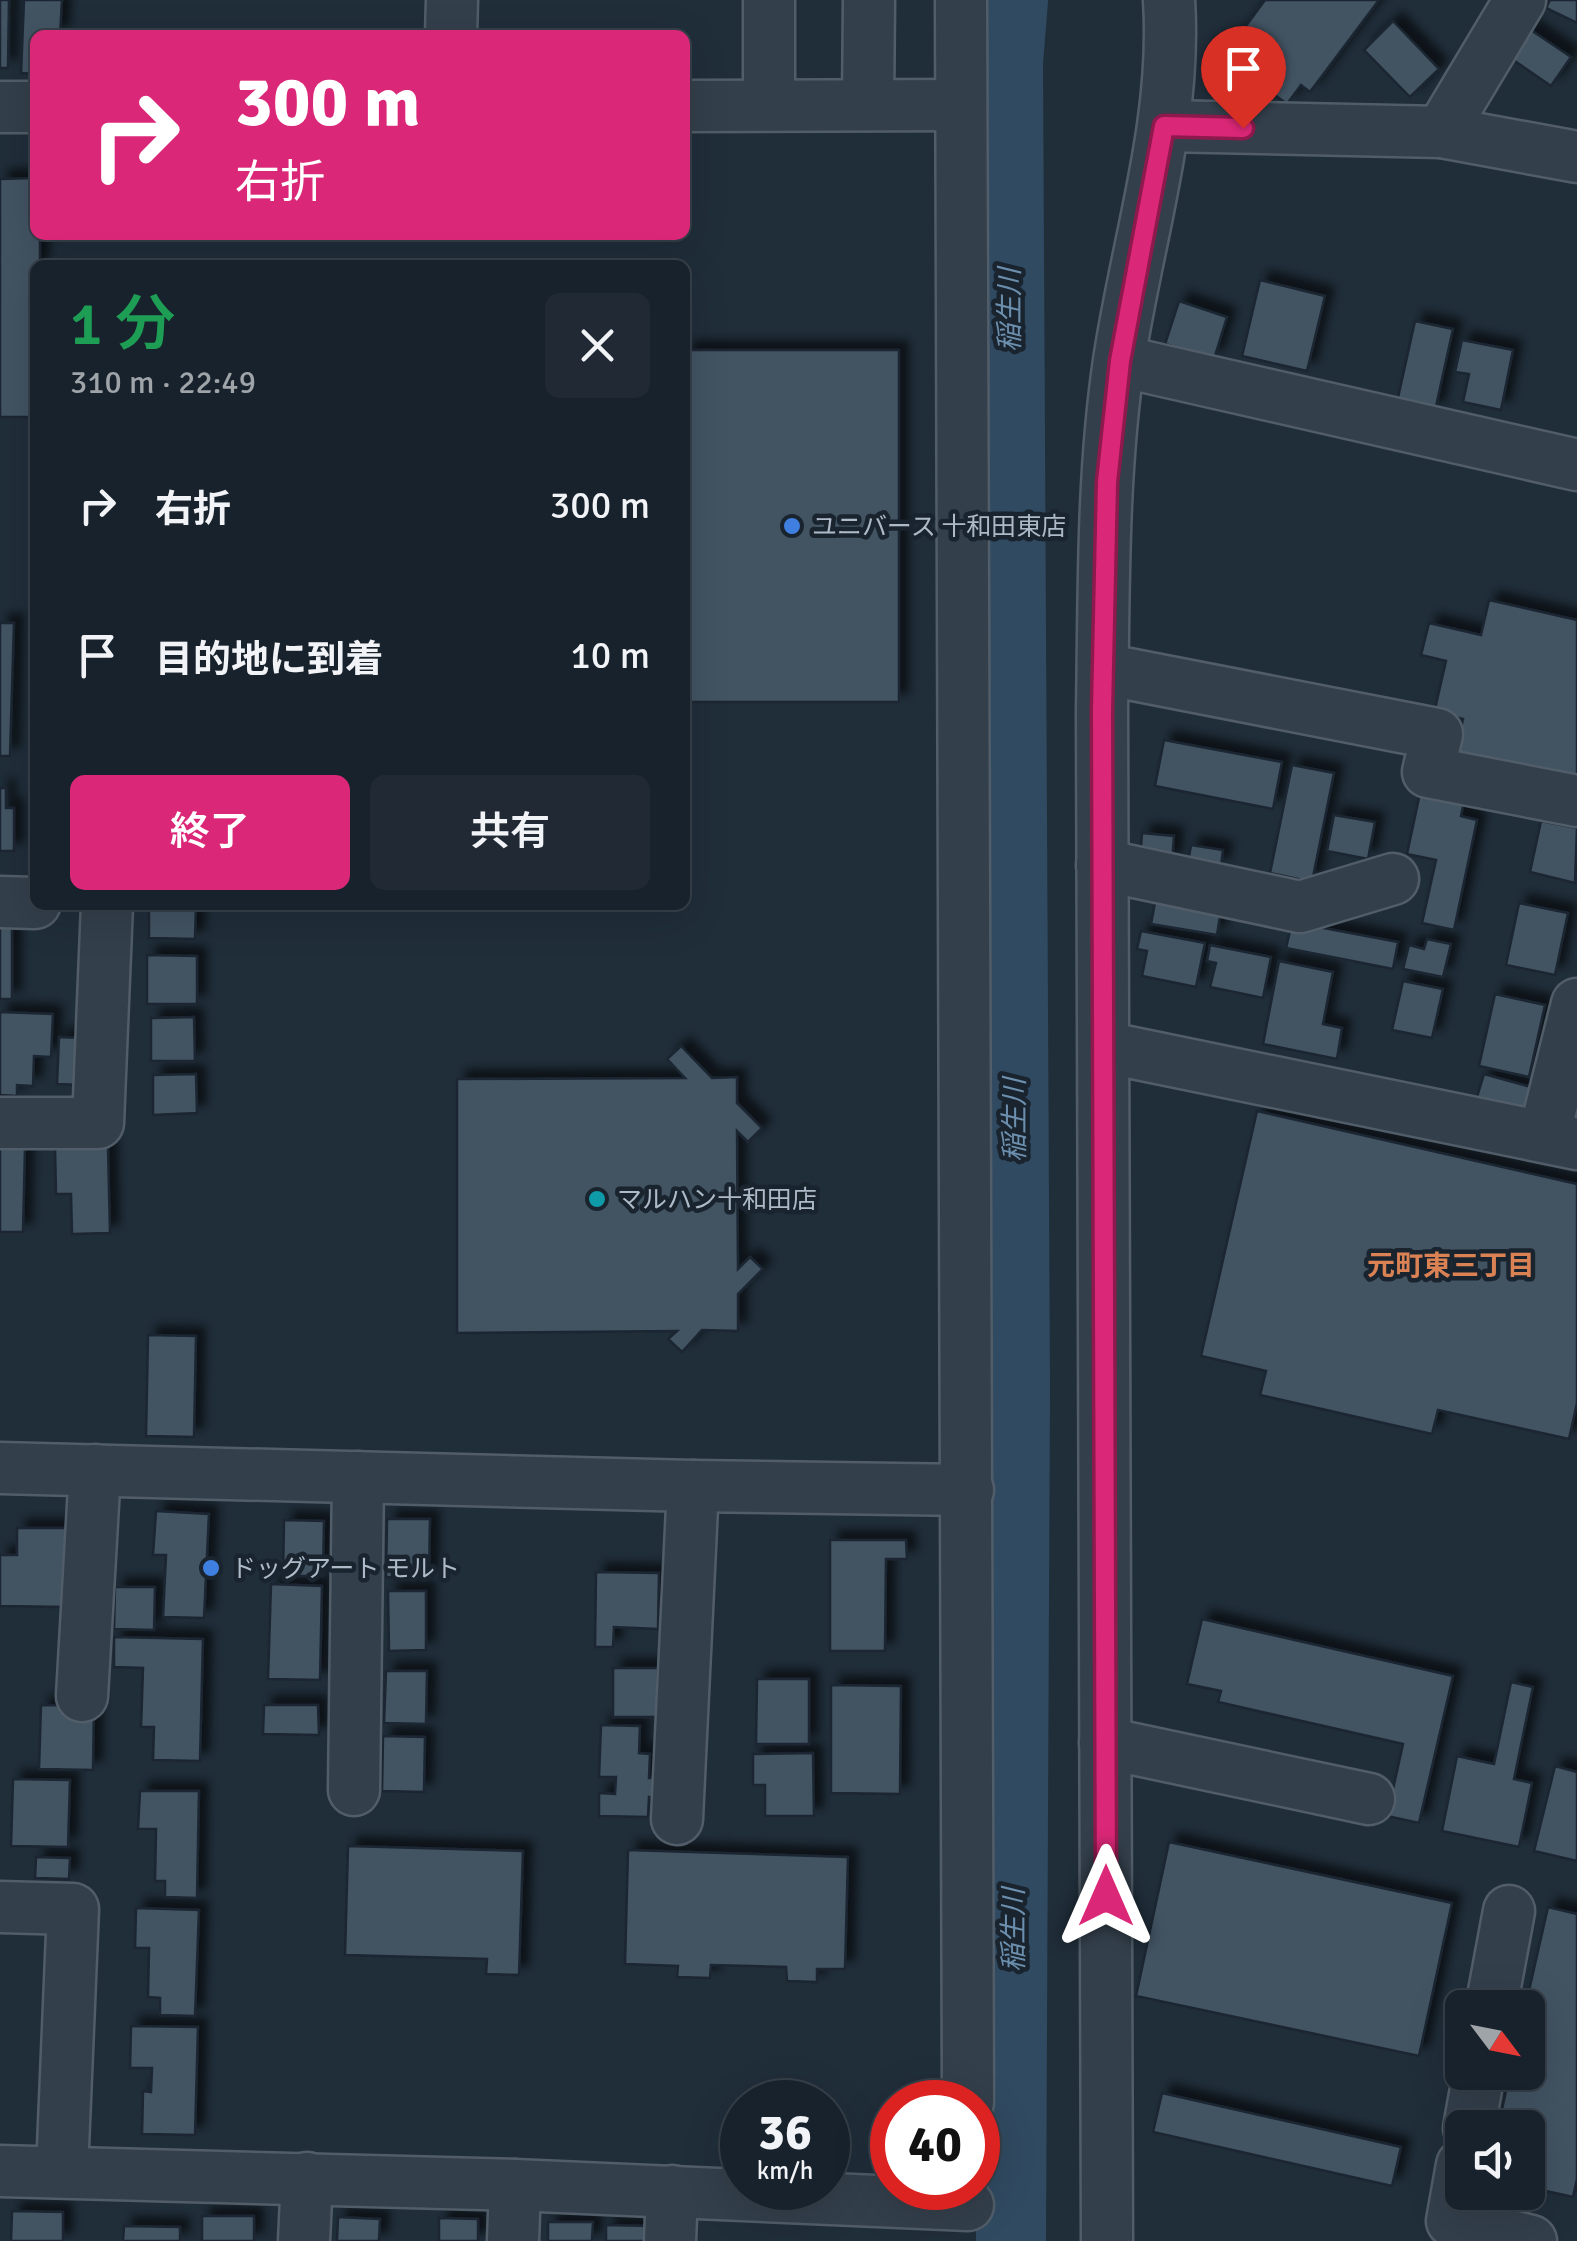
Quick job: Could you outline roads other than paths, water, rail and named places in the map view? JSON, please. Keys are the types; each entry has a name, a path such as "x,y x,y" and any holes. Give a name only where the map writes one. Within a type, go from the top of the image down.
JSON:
{"street":[{"path":"451,30 452,0"},
{"path":"769,0 770,106"},
{"path":"868,0 868,106"},
{"path":"961,0 968,2080"},
{"path":"1106,2241 1102,670 1107,482 1120,361 1164,126 1172,42 1169,0"},
{"path":"1441,132 1520,0"},
{"path":"690,106 961,105"},
{"path":"0,107 30,107"},
{"path":"1164,126 1441,132 1577,157"},
{"path":"1120,361 1577,465"},
{"path":"1102,670 1436,734 1428,772 1577,801"},
{"path":"1102,865 1300,907 1393,879"},
{"path":"0,902 30,903"},
{"path":"0,1122 98,1123 107,910"},
{"path":"1104,1047 1561,1140 1577,1004"},
{"path":"0,1468 968,1490"},
{"path":"82,1696 96,1470"},
{"path":"354,1790 358,1478"},
{"path":"677,1819 692,1486"},
{"path":"1105,1743 1368,1799"},
{"path":"0,1907 73,1909 62,2171"},
{"path":"1494,1990 1509,1911"},
{"path":"0,2171 672,2190 968,2211"},
{"path":"304,2241 307,2178"},
{"path":"513,2241 515,2184"},
{"path":"670,2241 672,2190"},
{"path":"1454,2210 1452,2222 1531,2241"}],"waterway":[{"name":"稲生川","path":"1011,2241 1015,1389 1008,63 1013,0"}],"place":[{"name":"ユニバース 十和田東店","path":"792,526"},
{"name":"マルハン十和田店","path":"597,1199"},
{"name":"ドッグアート モルト","path":"211,1568"}],"district":[{"name":"元町東三丁目","path":"1451,1265"}]}
